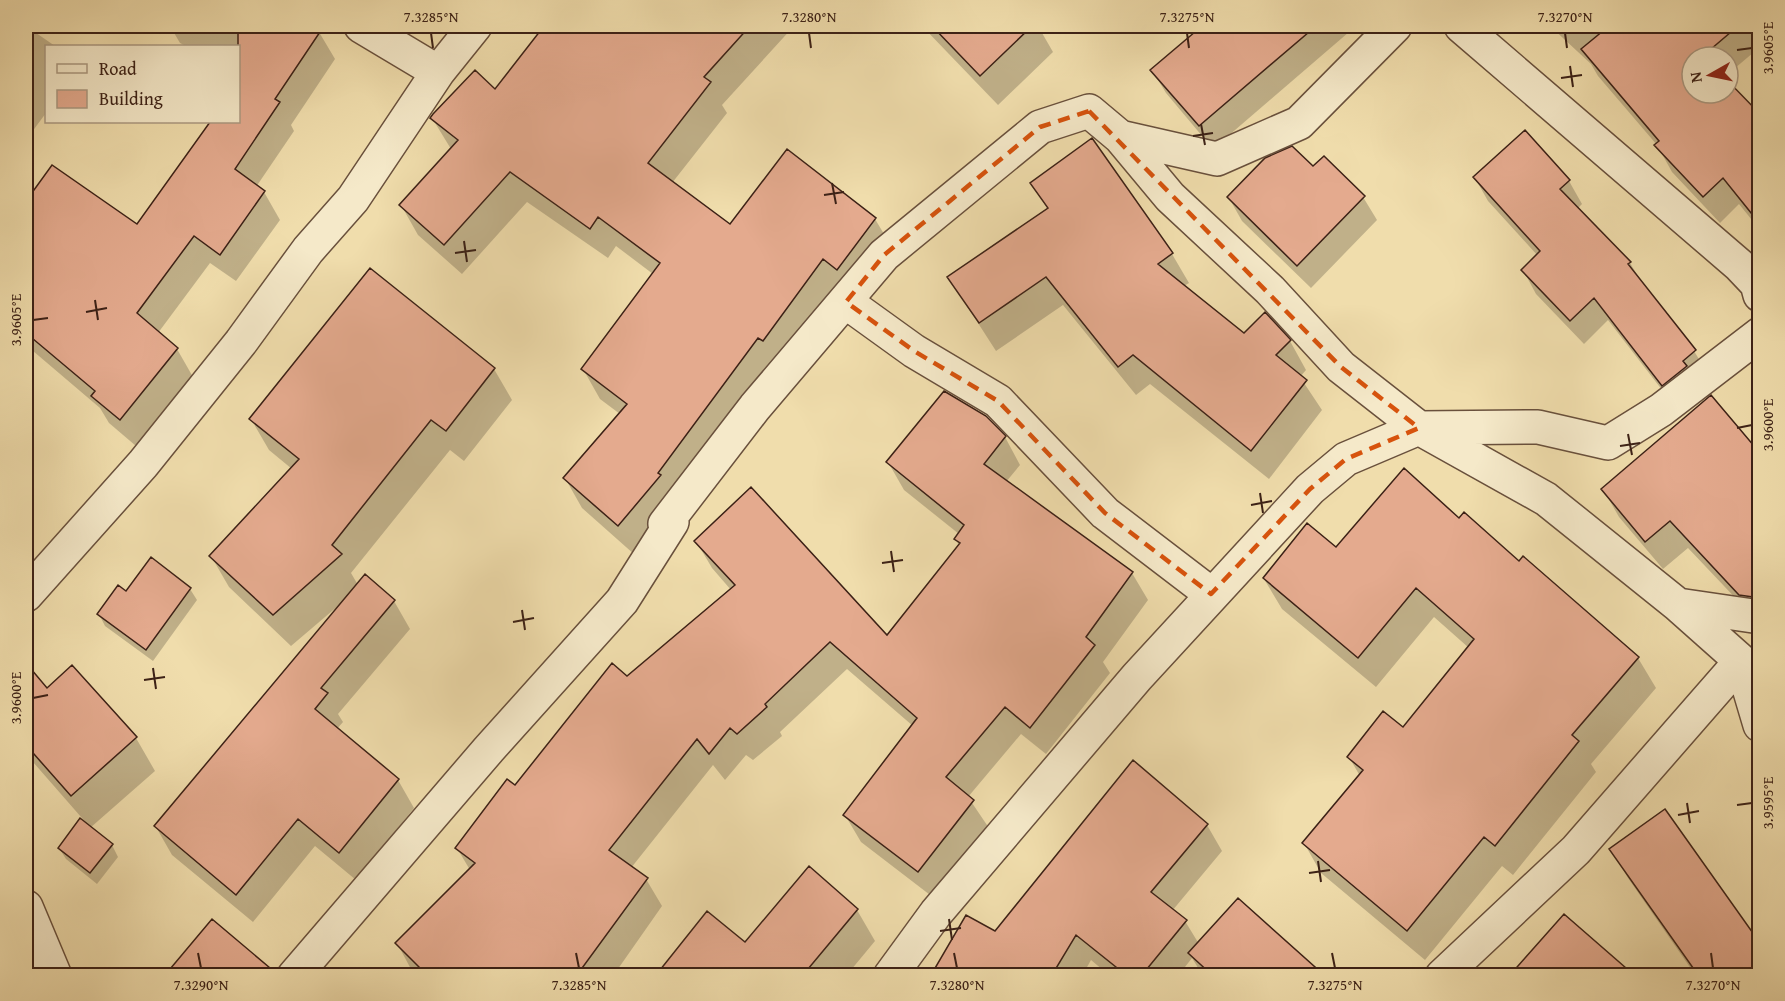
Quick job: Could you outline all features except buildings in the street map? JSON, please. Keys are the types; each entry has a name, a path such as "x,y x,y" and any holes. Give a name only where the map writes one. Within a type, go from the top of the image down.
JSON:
{"street":[{"path":"361,26 438,72"},
{"path":"26,595 143,464 241,342 308,250 352,199 438,72 475,26"},
{"path":"1120,137 1216,159 1299,123 1395,26"},
{"path":"1461,26 1739,265 1757,284 1760,295"},
{"path":"294,975 489,749 622,601 672,522 665,524 754,407 884,255 1040,128 1089,111 1120,137 1170,197 1270,290 1341,367 1419,428 1546,500 1637,575 1678,605 1741,661 1760,726"},
{"path":"846,302 914,351 998,401 1105,513 1211,594"},
{"path":"890,975 944,904 1137,677 1310,489 1346,459 1419,428 1538,427 1608,443 1661,410 1760,334"},
{"path":"1678,605 1760,617"},
{"path":"1442,975 1576,850 1741,661"},
{"path":"26,907 55,975"}],"highlighted area":[{"path":"1089,111 1341,367 1419,428 1346,459 1310,489 1211,594 1105,513 998,401 914,351 846,302 884,255 1040,127"}]}
